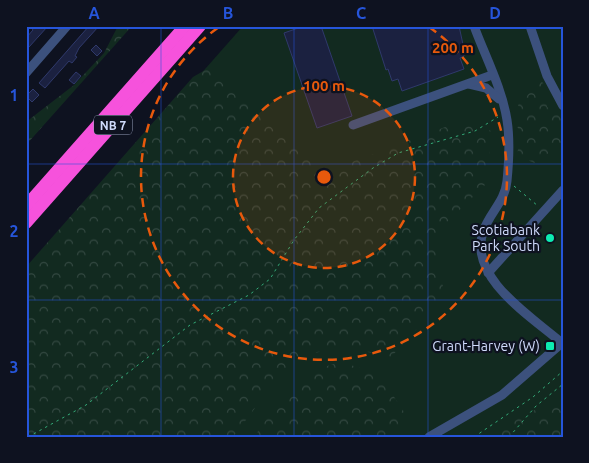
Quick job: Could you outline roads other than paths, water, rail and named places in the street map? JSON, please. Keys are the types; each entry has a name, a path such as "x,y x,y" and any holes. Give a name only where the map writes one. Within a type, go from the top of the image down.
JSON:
{"highway":[{"name":"NB 7","path":"26,206 185,26"},
{"name":"NB 7","path":"26,223 200,26"}],"street":[{"path":"26,73 68,26"},
{"path":"428,437 502,395 562,342 497,286 488,273 480,252 483,232 488,219 502,198 507,182 508,127 502,103 474,26"},
{"path":"530,26 547,76 563,106"},
{"path":"353,125 492,75"},
{"path":"466,84 486,88 502,103"},
{"path":"488,273 563,190"}],"place":[{"name":"Scotiabank Park South","path":"550,238"},
{"name":"Grant-Harvey (W)","path":"550,346"}]}
